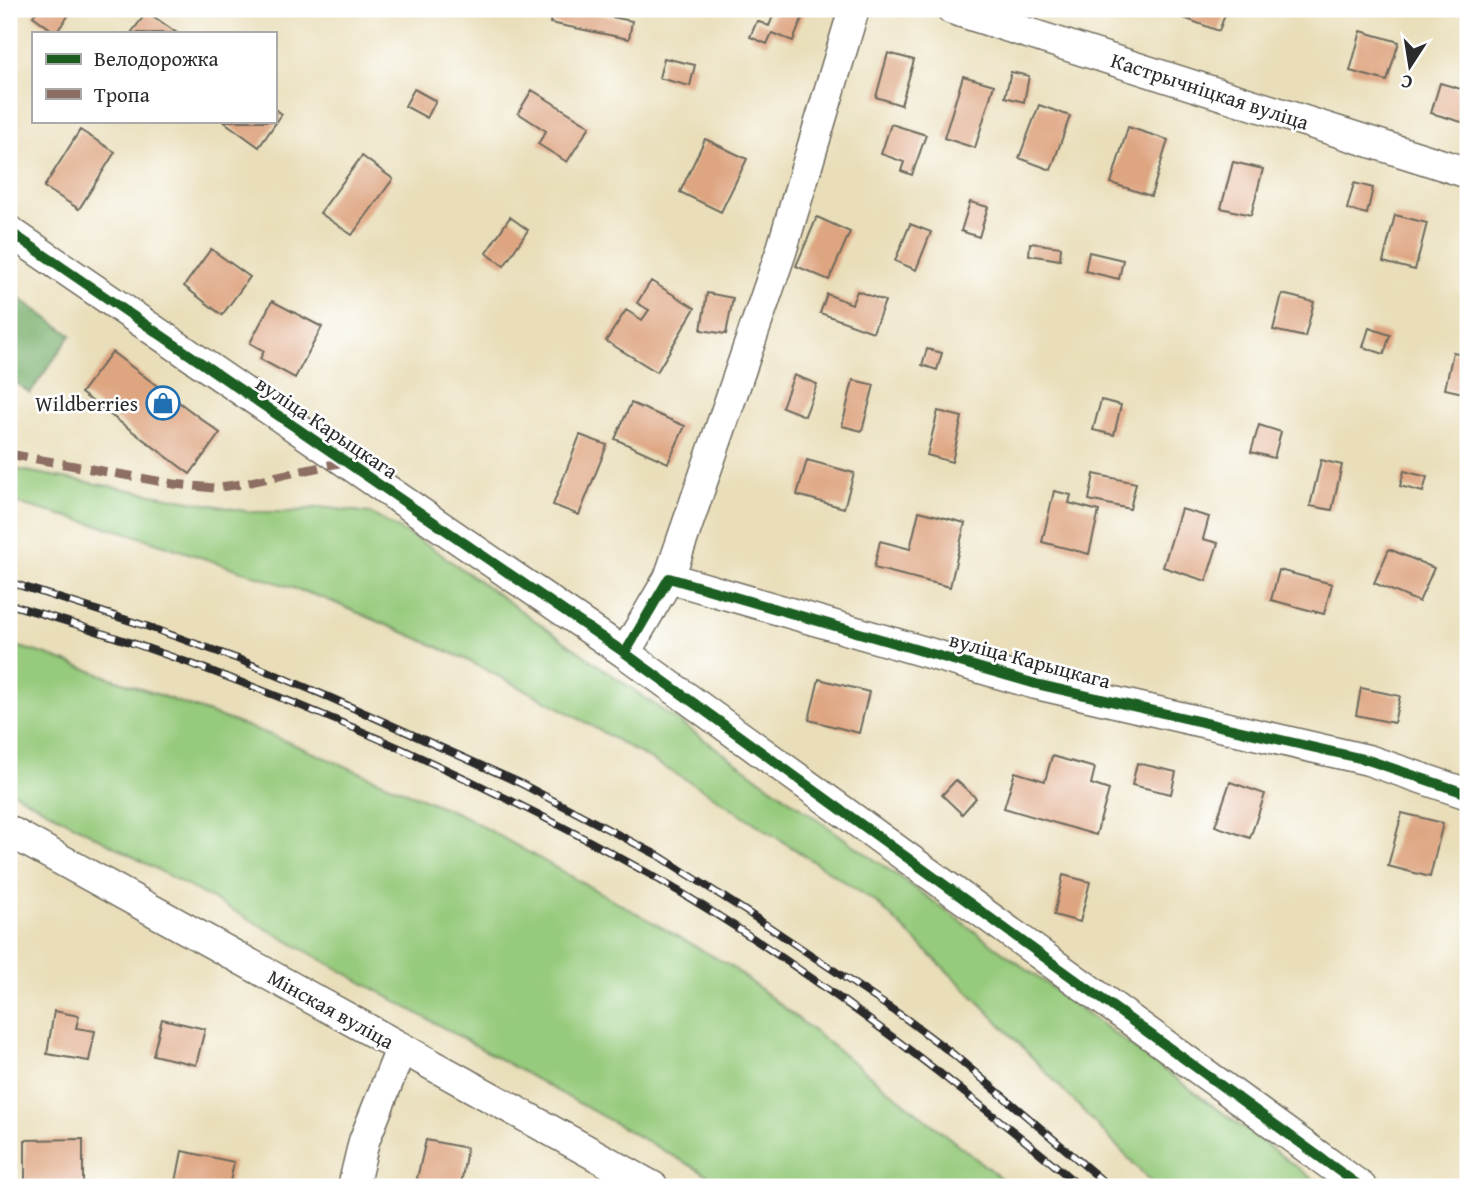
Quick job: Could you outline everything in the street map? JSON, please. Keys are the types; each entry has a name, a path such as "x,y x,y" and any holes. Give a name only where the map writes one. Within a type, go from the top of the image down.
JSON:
{"street":[{"path":"625,653 669,578 781,252 854,9"},
{"name":"Кастрычніцкая вуліца","path":"952,9 1468,173"},
{"name":"вуліца Карыцкага","path":"9,231 625,653 1361,1187"},
{"name":"вуліца Карыцкага","path":"669,578 1036,684 1368,760 1468,794"},
{"name":"Мінская вуліца","path":"9,831 653,1187"},
{"path":"353,1187 364,1141 401,1048"}],"green space":[{"path":"9,291 71,335 30,393 9,378"},
{"path":"9,468 251,512 291,512 320,507 370,513 432,548 929,898 1324,1187 1156,1187 981,1004 877,903 704,790 551,703 461,657 326,599 128,533 9,501"},
{"path":"9,644 271,735 464,816 732,967 1012,1187 729,1187 236,912 9,790"}],"building":[{"path":"38,9 73,9 57,32 33,16"},
{"path":"553,9 571,9 632,21 629,39 550,23"},
{"path":"776,9 806,9 793,41 772,33 767,44 750,37 757,21 769,26"},
{"path":"1184,9 1227,9 1219,31 1181,17"},
{"path":"147,12 176,32 132,32"},
{"path":"1361,31 1399,42 1387,81 1350,71"},
{"path":"888,53 914,60 901,105 876,97"},
{"path":"664,58 695,65 690,86 659,78"},
{"path":"1011,72 1029,76 1024,102 1005,97"},
{"path":"963,76 994,85 975,148 944,138"},
{"path":"1440,83 1468,91 1465,123 1431,113"},
{"path":"414,89 436,101 427,118 405,106"},
{"path":"532,90 590,126 567,162 538,144 546,131 518,113"},
{"path":"1039,105 1070,116 1051,170 1019,158"},
{"path":"276,110 282,114 259,147 224,122 276,122"},
{"path":"891,124 926,135 912,175 901,171 904,162 881,154"},
{"path":"1128,127 1168,140 1151,196 1111,183"},
{"path":"80,130 115,152 79,209 44,187"},
{"path":"705,139 747,159 721,212 680,192"},
{"path":"362,156 393,179 352,235 320,213"},
{"path":"1233,162 1263,169 1251,215 1221,208"},
{"path":"1354,183 1373,188 1367,214 1347,209"},
{"path":"970,202 988,207 979,237 961,231"},
{"path":"1395,215 1427,223 1415,270 1383,262"},
{"path":"510,217 528,230 504,266 486,253"},
{"path":"817,217 850,232 829,280 796,266"},
{"path":"910,224 931,232 916,270 895,261"},
{"path":"1030,243 1061,247 1060,260 1029,255"},
{"path":"211,249 250,277 222,315 184,286"},
{"path":"1089,252 1123,260 1119,279 1085,271"},
{"path":"651,281 695,308 657,372 606,341 626,310 642,320 649,310 637,303"},
{"path":"857,291 885,301 873,332 820,313 827,294 852,304"},
{"path":"707,293 733,298 726,334 701,330"},
{"path":"1282,294 1314,302 1305,337 1273,330"},
{"path":"272,301 322,327 295,378 260,359 264,351 250,343"},
{"path":"1369,328 1390,335 1384,354 1363,347"},
{"path":"927,349 942,353 937,370 922,365"},
{"path":"112,352 220,433 190,474 81,393"},
{"path":"1453,352 1468,355 1463,393 1445,389"},
{"path":"794,375 817,384 805,416 782,407"},
{"path":"853,380 874,385 862,431 842,426"},
{"path":"1101,400 1121,405 1114,435 1093,430"},
{"path":"631,403 685,426 668,463 615,439"},
{"path":"938,411 962,417 952,462 927,455"},
{"path":"1259,425 1281,432 1274,458 1251,452"},
{"path":"580,435 607,445 579,515 553,505"},
{"path":"807,460 854,473 844,508 797,495"},
{"path":"1321,460 1342,465 1332,510 1310,506"},
{"path":"1404,471 1427,477 1423,492 1400,486"},
{"path":"1094,474 1136,483 1130,509 1089,500"},
{"path":"1054,491 1071,495 1069,503 1099,511 1089,554 1042,542"},
{"path":"1181,509 1209,517 1203,539 1218,543 1206,581 1163,567"},
{"path":"919,511 965,523 950,587 874,568 880,541 910,549"},
{"path":"1389,549 1434,568 1419,602 1374,583"},
{"path":"1279,570 1332,584 1324,614 1271,600"},
{"path":"819,679 869,692 859,733 809,720"},
{"path":"1361,688 1400,696 1394,723 1356,715"},
{"path":"1052,756 1095,768 1091,784 1109,790 1096,835 1004,808 1015,772 1045,781"},
{"path":"1137,763 1176,772 1171,794 1132,785"},
{"path":"956,780 976,798 962,814 942,795"},
{"path":"1230,782 1265,794 1250,838 1215,826"},
{"path":"1402,813 1443,823 1430,877 1388,866"},
{"path":"1063,875 1090,882 1080,922 1054,915"},
{"path":"54,1011 79,1016 76,1028 95,1031 89,1061 47,1054"},
{"path":"162,1019 205,1029 196,1065 153,1055"},
{"path":"83,1139 83,1187 25,1184 25,1140"},
{"path":"426,1140 467,1148 461,1185 467,1187 415,1187"},
{"path":"182,1151 234,1162 229,1187 175,1187"}],"railway":[{"path":"9,582 238,659 331,698 520,783 661,857 905,1018 953,1054 1110,1187"},
{"path":"9,604 175,658 338,721 418,756 575,833 727,921 802,971 946,1078 1080,1187"}],"marked path":[{"path":"9,454 174,484 214,488 344,462"}],"cycle path":[{"path":"9,231 625,653 1361,1187"},
{"path":"625,653 669,578 1036,684 1368,760 1468,794"}],"place":[{"name":"Wildberries","path":"163,403"}]}
